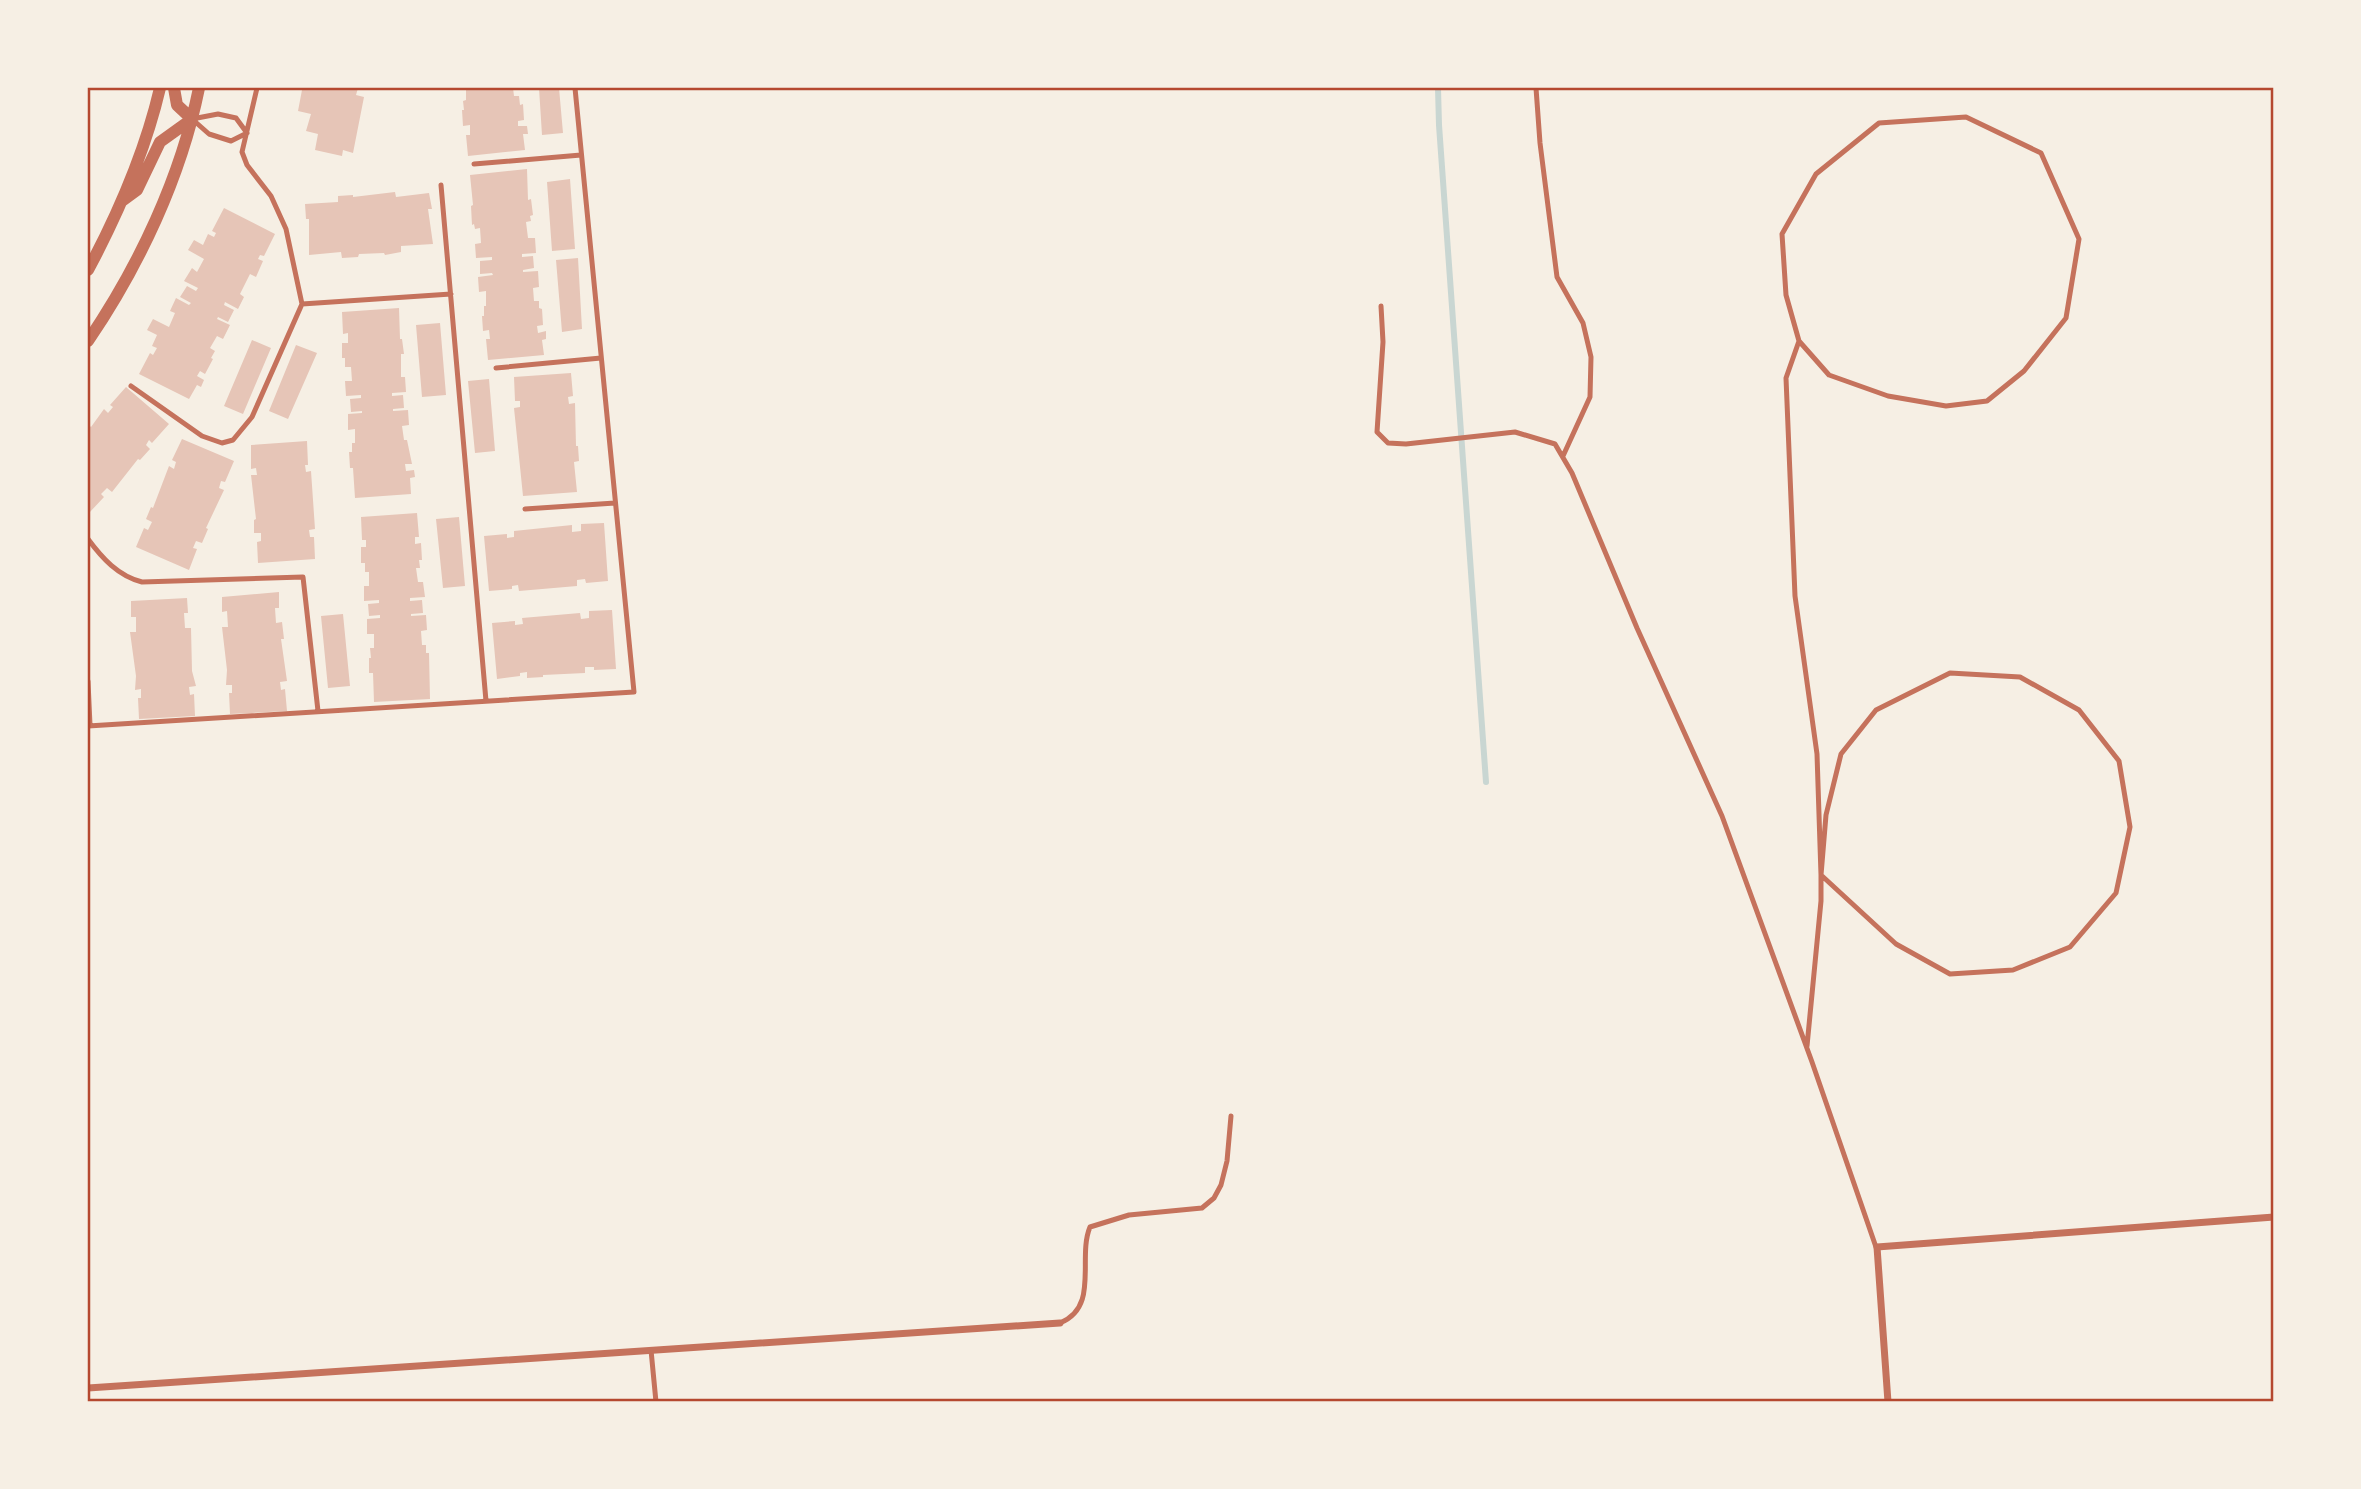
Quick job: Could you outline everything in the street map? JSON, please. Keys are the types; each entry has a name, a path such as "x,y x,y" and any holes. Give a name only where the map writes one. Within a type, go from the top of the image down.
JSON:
{"street":[{"path":"88,270 122,202 139,159 160,88"},
{"path":"174,88 177,105 192,119"},
{"path":"88,341 146,237 174,172 192,119 198,88"},
{"path":"122,202 137,190 160,142 192,119"},
{"path":"1888,1402 1878,1250 2273,1217"},
{"path":"88,1388 1060,1323"}],"lane":[{"path":"131,387 202,436 222,443 233,440 253,417 302,304 286,229 271,196 247,165 242,152 257,88"},
{"path":"88,681 89,725 634,692 575,88"},
{"path":"1536,88 1557,277 1583,323 1591,357 1590,397 1563,456"},
{"path":"192,119 218,114 236,118 247,133"},
{"path":"1799,341 1829,375 1888,396 1946,406 1987,401 2024,371 2066,318 2080,239 2041,153 1966,117 1879,123 1816,174 1782,234 1786,295 1799,341 1786,378 1786,391 1796,596 1816,754 1821,875 1896,944 1950,974 2013,970 2070,947 2116,893 2130,827 2119,761 2079,710 2020,677 1950,673 1876,710 1840,754 1826,815 1821,875 1820,914 1807,1046"},
{"path":"192,119 209,134 232,141 247,133"},
{"path":"474,164 581,155"},
{"path":"441,185 486,701"},
{"path":"302,304 451,294"},
{"path":"1381,306 1383,342 1377,432 1388,443 1406,444 1515,432 1555,444 1572,473 1637,628 1722,816 1807,1046 1878,1250"},
{"path":"496,368 601,358"},
{"path":"525,509 615,503"},
{"path":"88,539 114,568 128,578 142,582 303,576 318,711"},
{"path":"1060,1323 1073,1318 1082,1303 1086,1276 1085,1240 1090,1227 1129,1214 1202,1208 1214,1198 1221,1185 1227,1161 1231,1116"},
{"path":"651,1350 656,1402"}],"building":[{"path":"358,88 356,95 364,97 353,153 343,150 342,156 315,150 318,134 306,131 311,114 298,111 302,90"},
{"path":"466,88 513,88 514,96 519,96 520,105 523,104 524,120 518,121 518,126 527,126 528,134 523,134 525,150 468,156 466,135 470,135 470,125 463,126 462,110 463,101 466,100"},
{"path":"539,88 559,88 563,133 542,135"},
{"path":"527,169 528,200 531,199 533,215 530,216 531,221 526,222 528,238 535,238 536,253 522,254 522,257 533,256 534,268 523,272 538,271 539,287 533,288 534,301 539,301 539,308 542,309 543,325 537,326 538,333 546,331 546,339 542,340 544,355 488,360 486,339 490,339 489,330 483,331 482,316 486,306 486,291 479,292 478,277 493,275 480,274 480,261 492,260 492,257 476,258 475,244 481,243 480,228 475,229 474,224 472,225 470,175"},
{"path":"570,179 575,249 552,251 547,182"},
{"path":"395,192 396,197 429,193 432,209 428,209 433,244 401,246 401,252 385,255 359,254 358,257 342,258 341,252 309,255 309,219 306,219 305,204 338,202 338,196"},
{"path":"224,208 275,234 264,256 260,255 258,259 263,261 256,277 250,274 240,294 244,297 238,309 225,302 224,305 234,310 228,322 218,317 217,319 230,325 223,339 217,336 210,348 215,351 211,358 213,359 205,374 200,371 197,376 204,380 201,387 197,385 189,399 139,374 150,353 153,355 157,348 152,346 157,335 147,330 153,319 169,327 175,313 170,311 176,298 189,305 191,303 180,297 187,286 196,291 198,288 184,281 192,268 197,272 204,259 188,250 194,240 203,245 208,234 214,237 216,233 212,231"},
{"path":"578,258 582,329 562,332 556,260"},
{"path":"399,308 400,339 404,354 401,354 401,377 405,377 406,392 392,393 392,396 403,395 404,408 393,411 408,410 409,425 402,426 412,464 405,464 406,471 414,470 415,477 410,478 411,494 355,498 349,452 352,452 352,443 355,443 355,429 348,430 348,414 362,413 351,412 350,399 361,398 361,395 346,396 345,381 352,381 351,367 345,367 345,358 342,358 342,343 348,343 348,333 343,334 342,312"},
{"path":"440,323 446,395 422,397 416,325"},
{"path":"252,340 271,348 243,414 224,406"},
{"path":"296,345 317,353 288,419 269,411"},
{"path":"571,373 573,396 568,397 569,404 575,403 579,461 574,462 577,492 523,496 514,408 520,407 520,401 515,401 514,377"},
{"path":"489,379 495,451 475,453 468,381"},
{"path":"126,387 169,424 152,443 149,440 146,445 150,449 138,459 112,492 107,488 101,494 104,497 89,513 88,424 91,427 104,409 108,413 113,407 110,405"},
{"path":"182,439 234,461 225,482 221,481 219,488 224,490 202,543 196,541 193,548 197,549 189,570 136,547 144,528 148,530 152,522 146,519 169,466 174,469 176,462 172,460"},
{"path":"307,441 308,465 305,465 306,472 311,471 315,529 309,530 310,537 314,537 315,559 258,563 257,542 261,541 261,533 254,533 256,519 251,475 257,475 256,468 251,469 251,445"},
{"path":"417,513 419,537 415,537 415,544 421,543 422,560 419,560 420,568 416,568 418,582 423,582 425,597 410,598 410,601 422,600 423,613 411,616 426,615 427,630 421,631 422,645 426,645 426,653 429,653 430,699 374,702 373,673 369,673 369,658 370,648 374,648 374,634 367,634 367,619 380,618 380,615 369,616 368,604 379,603 379,600 364,601 364,586 369,586 369,572 365,572 365,563 361,563 361,547 366,547 366,540 362,540 361,517"},
{"path":"459,517 465,586 443,588 436,519"},
{"path":"604,523 608,581 586,583 585,579 577,580 577,586 519,591 518,585 512,586 512,589 489,591 484,536 507,534 507,538 514,537 514,531 572,525 572,532 581,531 581,524"},
{"path":"279,592 279,608 275,608 276,623 282,622 284,639 281,639 287,681 280,682 281,690 285,689 287,711 230,714 229,693 232,693 232,685 226,685 222,627 228,627 227,611 222,612 222,597"},
{"path":"187,598 185,628 191,628 192,671 196,686 189,687 190,695 194,694 195,716 139,719 138,698 141,698 141,689 135,690 136,676 130,632 136,632 136,617 131,617 131,601"},
{"path":"612,610 616,669 594,670 594,667 585,667 585,673 527,678 527,672 520,673 520,676 497,679 492,623 515,621 515,625 523,624 522,618 580,613 581,619 589,618 589,611"},
{"path":"343,614 350,686 328,688 321,616"}],"waterway":[{"path":"1438,88 1486,782"}]}
